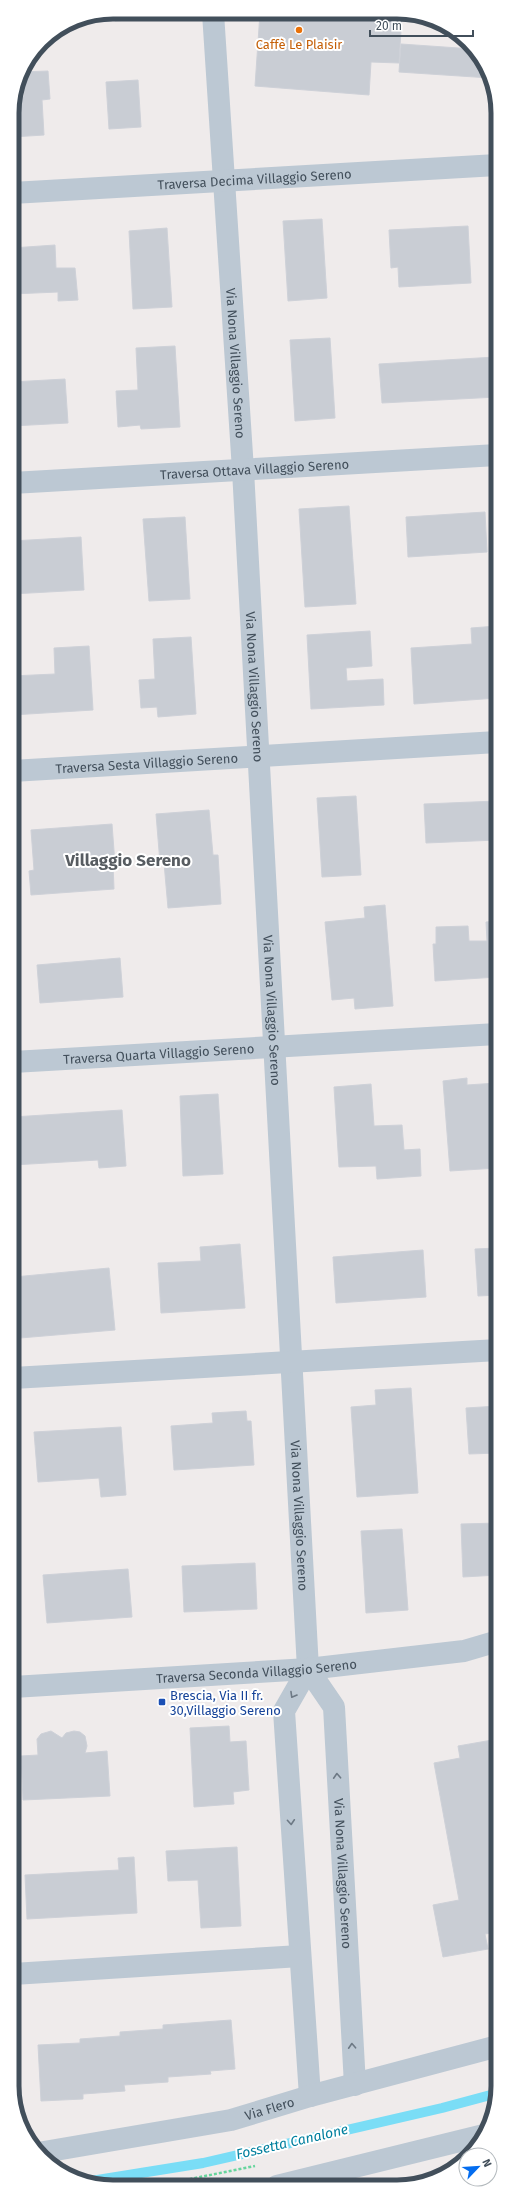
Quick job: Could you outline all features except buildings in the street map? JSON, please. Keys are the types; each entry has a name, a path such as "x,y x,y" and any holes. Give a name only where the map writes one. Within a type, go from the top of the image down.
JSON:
{"street":[{"name":"Via Nona Villaggio Sereno","path":"213,19 243,470 257,756 292,1361 308,1669 334,1707 355,2085"},
{"name":"Traversa Decima Villaggio Sereno","path":"19,193 491,165"},
{"name":"Traversa Ottava Villaggio Sereno","path":"19,483 491,455"},
{"name":"Traversa Sesta Villaggio Sereno","path":"19,771 491,742"},
{"name":"Traversa Quarta Villaggio Sereno","path":"19,1062 491,1034"},
{"path":"19,1378 491,1350"},
{"name":"Traversa Seconda Villaggio Sereno","path":"19,1687 308,1669 464,1651 491,1643"},
{"path":"308,1669 284,1711 310,2096"},
{"path":"19,1974 300,1956"},
{"name":"Via Flero","path":"46,2152 231,2120 310,2096 491,2048"},
{"path":"302,2180 475,2137"}],"waterway":[{"name":"Fossetta Canalone","path":"103,2179 203,2163 442,2108 490,2095"}],"place":[{"name":"Caffè Le Plaisir","path":"299,30"},
{"name":"Brescia, Via II fr. 30,Villaggio Sereno","path":"162,1702"}],"district":[{"name":"Villaggio Sereno","path":"128,860"}]}
